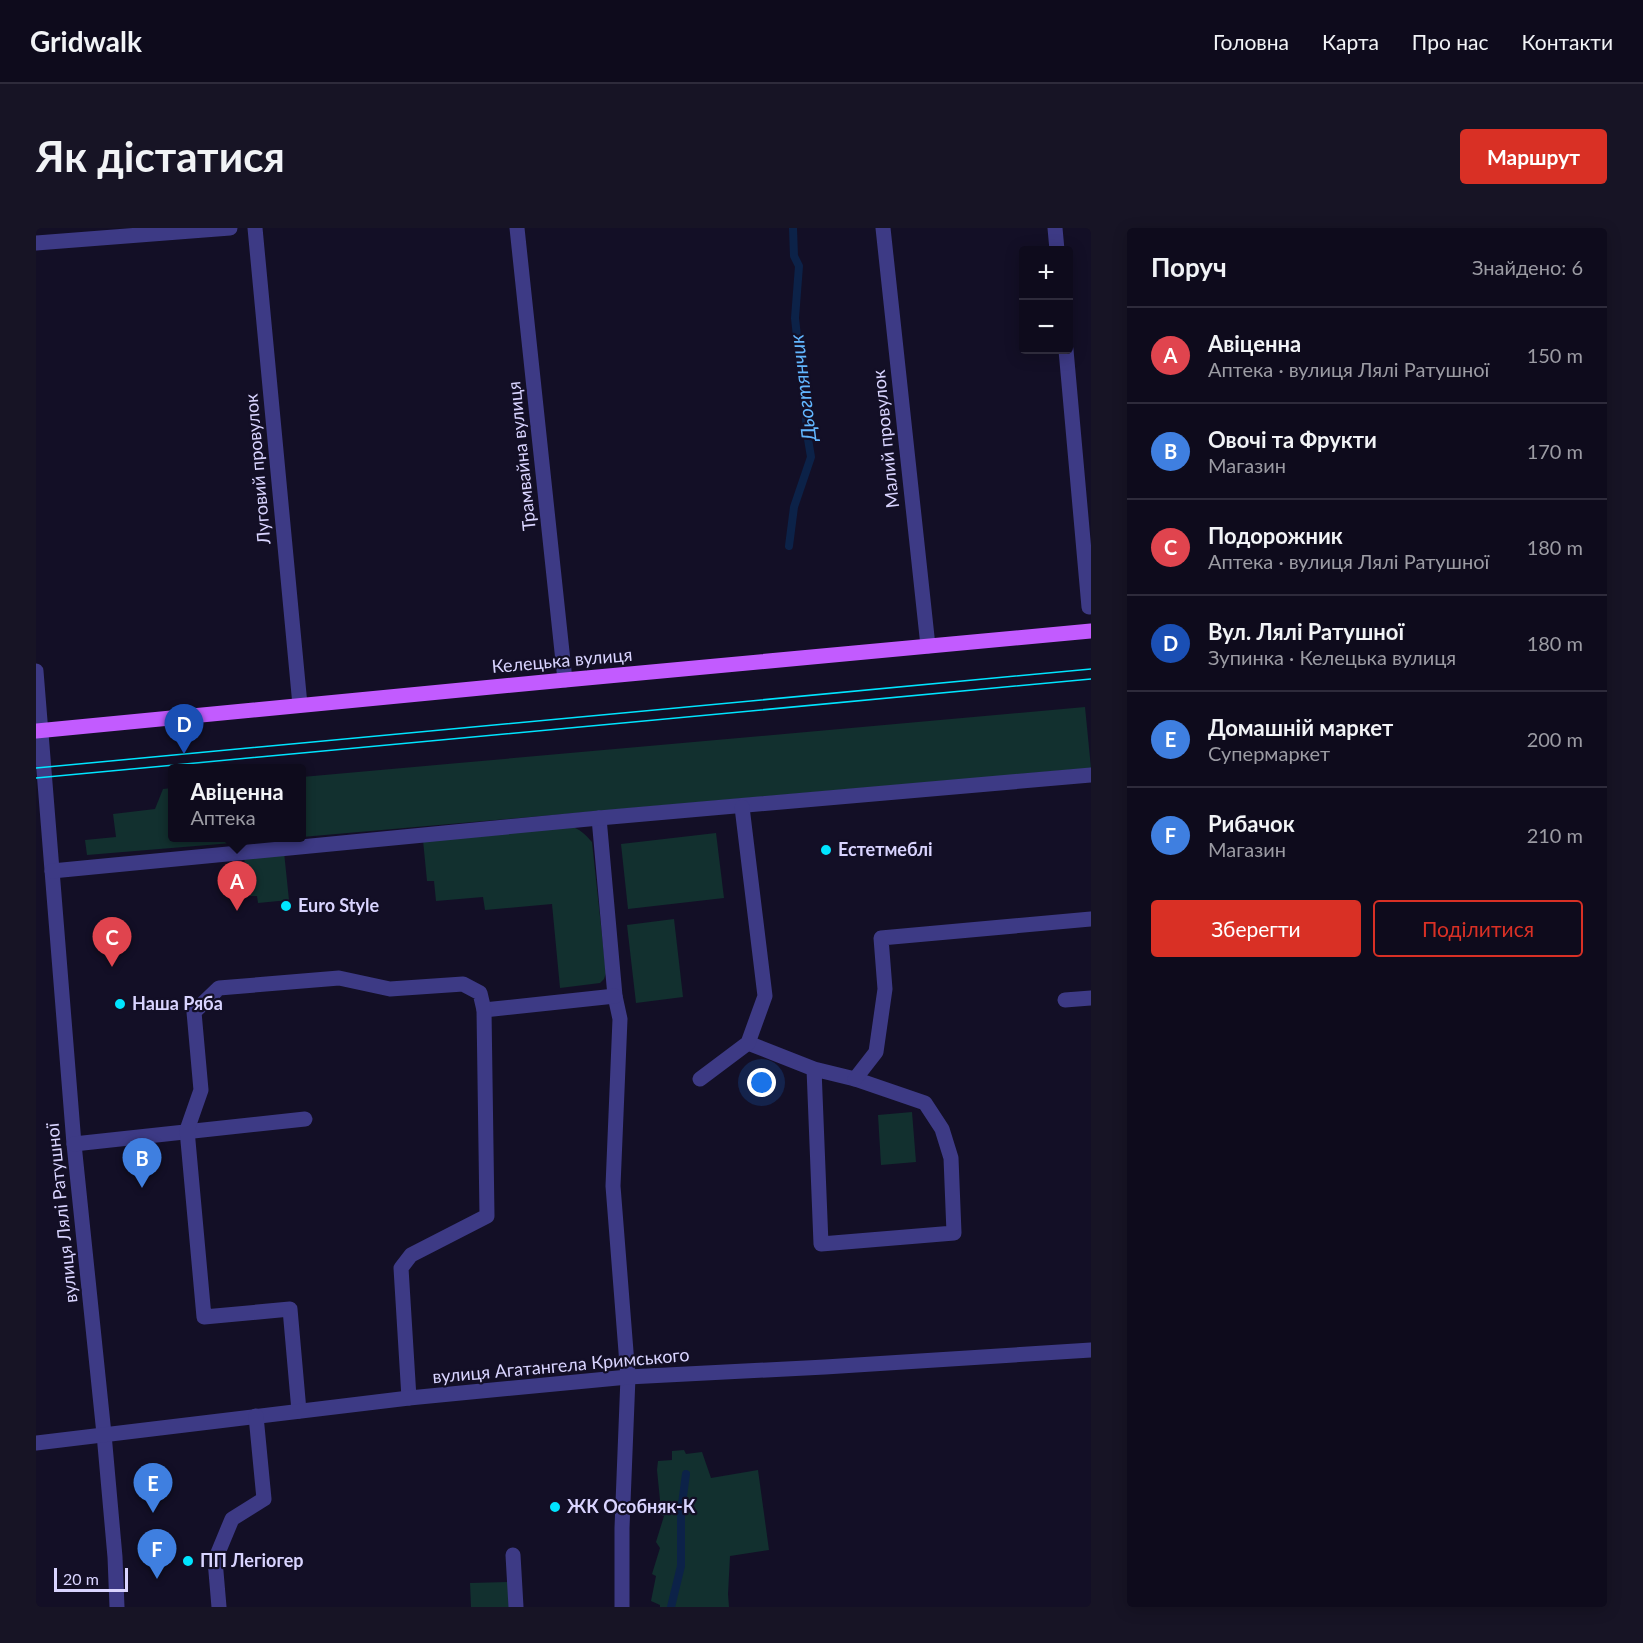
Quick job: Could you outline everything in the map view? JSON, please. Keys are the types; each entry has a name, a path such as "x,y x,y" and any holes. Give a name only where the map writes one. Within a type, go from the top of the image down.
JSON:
{"main road":[{"name":"Келецька вулиця","path":"38,731 1091,631"}],"street":[{"path":"36,243 230,228"},
{"name":"Луговий провулок","path":"255,228 300,705"},
{"name":"Трамвайна вулиця","path":"517,228 565,680"},
{"name":"Малий провулок","path":"883,228 928,646"},
{"path":"1054,228 1056,246"},
{"path":"1066,354 1089,607"},
{"name":"вулиця Лялі Ратушної","path":"36,671 38,731 74,1144 104,1434 117,1607"},
{"path":"52,871 1091,775"},
{"path":"700,1079 748,1042 765,996 742,807"},
{"path":"599,819 615,996 620,1019 613,1186 628,1377 622,1528 622,1607"},
{"path":"855,1079 876,1052 885,989 881,938 1091,919"},
{"path":"299,1411 290,1309 204,1317 187,1131 201,1090 194,1012 219,988 339,978 390,989 463,984 480,993 484,1010 487,1216 411,1255 401,1268 409,1398"},
{"path":"484,1010 615,996"},
{"path":"1065,1000 1091,998"},
{"path":"748,1042 814,1069 855,1079 925,1103 942,1129 951,1158 954,1233 821,1244 814,1069"},
{"path":"74,1144 304,1119"},
{"name":"вулиця Агатангела Кримського","path":"36,1443 409,1398 628,1377 1091,1350"},
{"path":"219,1607 215,1560 232,1519 264,1499 256,1416"},
{"path":"513,1556 516,1607"}],"green space":[{"path":"1085,707 1091,768 306,837 306,777"},
{"path":"168,788 168,842 244,842 87,855 85,840 116,837 113,814 155,809 163,789"},
{"path":"570,826 582,832 592,842 606,973 600,983 560,988 552,904 485,910 483,897 436,901 434,881 427,881 423,840"},
{"path":"716,833 724,898 628,909 621,844"},
{"path":"284,852 289,900 258,903 257,896 248,896 244,855"},
{"path":"674,919 683,997 636,1003 627,925"},
{"path":"912,1112 916,1162 881,1165 878,1115"},
{"path":"684,1450 686,1454 702,1452 711,1478 758,1470 769,1550 730,1556 729,1607 660,1607 651,1601 656,1576 652,1574 660,1548 656,1542 664,1516 656,1513 660,1500 658,1461 672,1460 672,1451"},
{"path":"508,1582 509,1607 471,1607 470,1583"}],"waterway":[{"name":"Дьогтянчик","path":"789,546 794,507 811,457 807,433 803,369 795,318 799,266 794,256 793,228"},
{"name":"Дьогтянчик","path":"671,1607 681,1566 681,1511 686,1474"}],"tram line":[{"path":"36,768 1091,669"},
{"path":"185,764 1091,679"},
{"path":"36,778 168,766"}],"place":[{"name":"Вул. Лялі Ратушної","path":"184,754"},
{"name":"Естетмеблі","path":"826,850"},
{"name":"Euro Style","path":"286,906"},
{"name":"Авіценна","path":"237,911"},
{"name":"Подорожник","path":"112,967"},
{"name":"Наша Ряба","path":"120,1004"},
{"name":"Овочі та Фрукти","path":"142,1188"},
{"name":"ЖК Особняк-К","path":"555,1507"},
{"name":"Домашній маркет","path":"153,1513"},
{"name":"ПП Легіогер","path":"188,1561"},
{"name":"Рибачок","path":"157,1579"}]}
